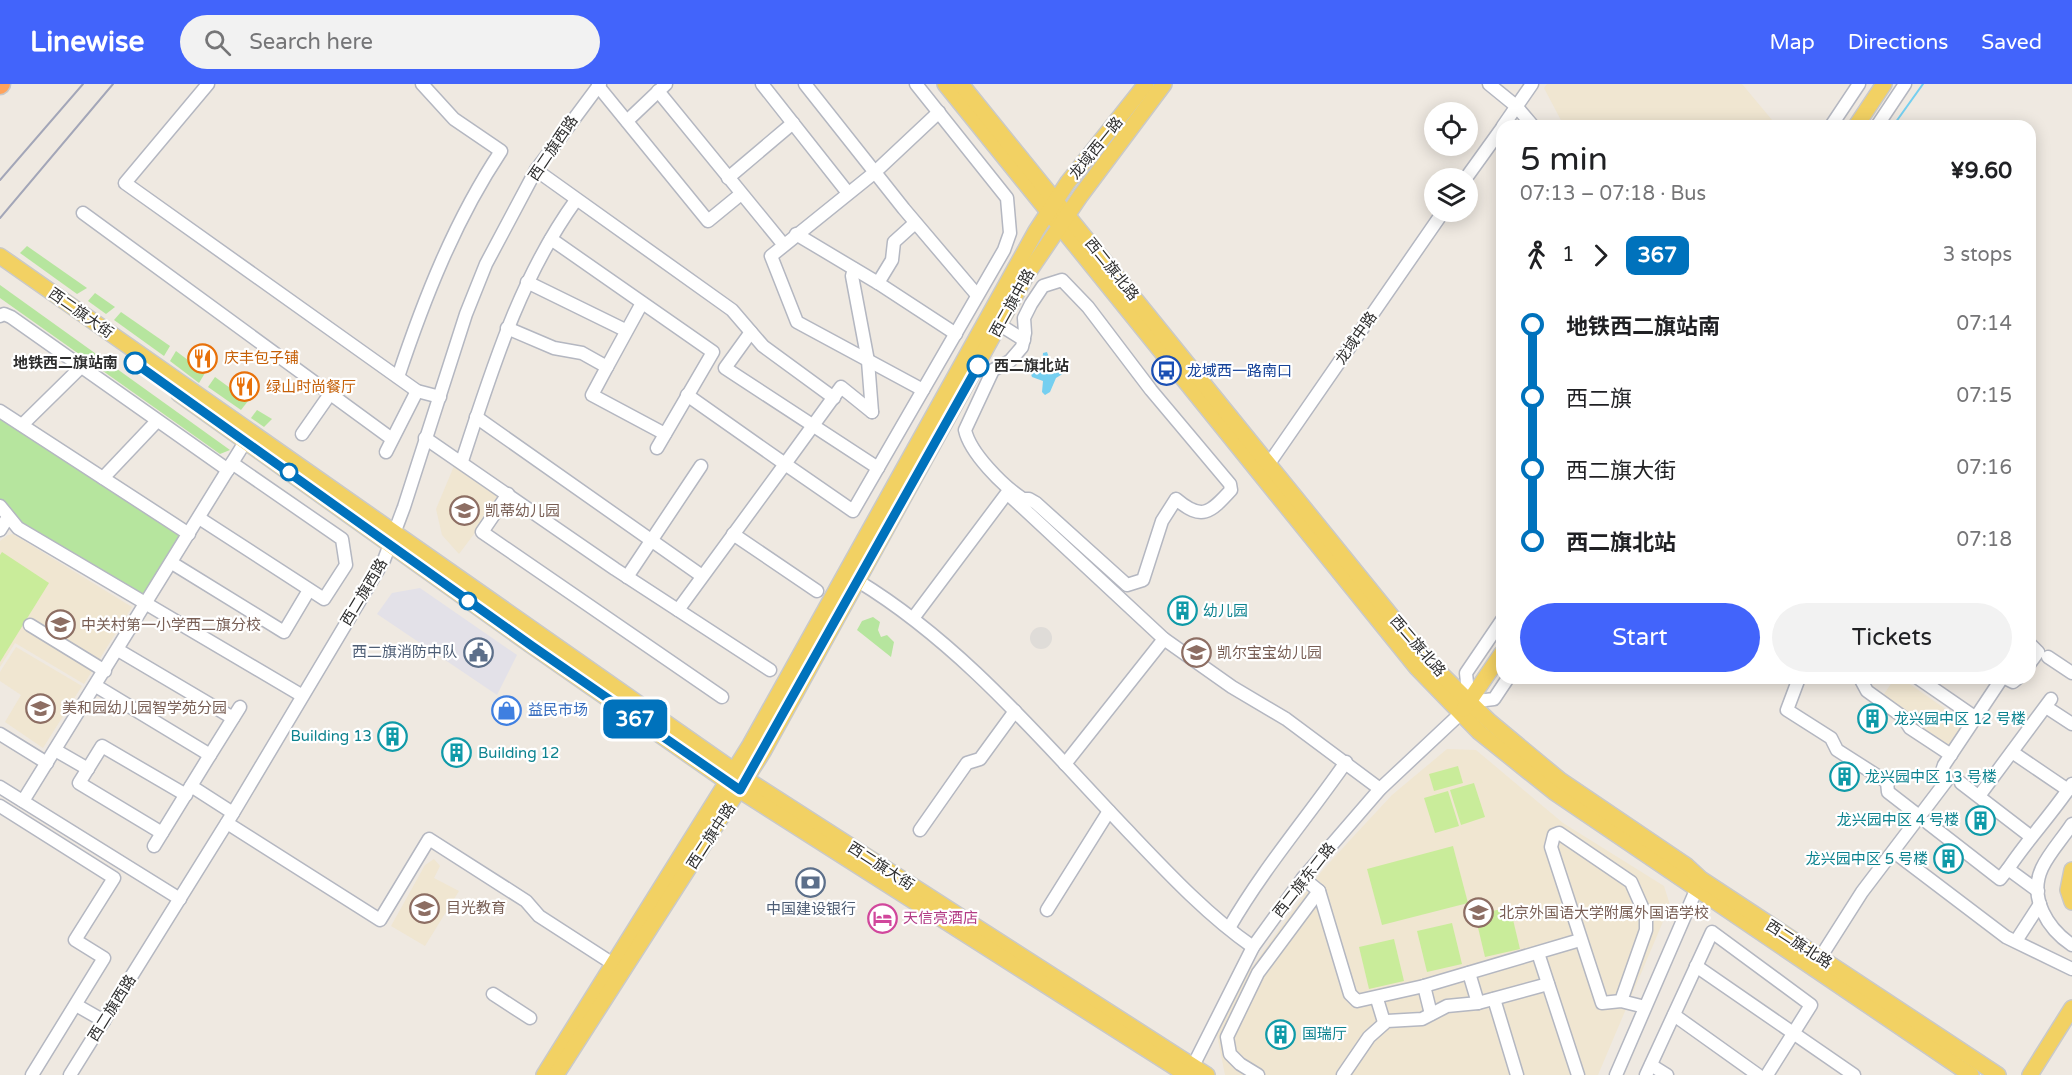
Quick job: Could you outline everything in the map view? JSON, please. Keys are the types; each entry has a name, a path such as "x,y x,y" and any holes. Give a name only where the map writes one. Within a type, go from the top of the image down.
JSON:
{"main road":[{"name":"西二旗北路","path":"945,84 1048,214 1064,220 1268,465 1464,708"},
{"name":"西二旗北路","path":"961,84 1056,200 1064,220 1417,668 1464,708 1560,780 1687,866 1698,885 1971,1075"},
{"name":"龙域西一路","path":"1048,214 1105,133 1146,84"},
{"name":"龙域西一路","path":"1064,220 1164,84"},
{"path":"1860,120 1884,84"},
{"name":"西二旗中路","path":"737,781 1048,214"},
{"name":"西二旗中路","path":"556,1075 858,580 1026,276 1064,220"},
{"name":"西二旗大街","path":"0,256 393,539 523,640 737,781 1190,1072 1207,1075"},
{"name":"西二旗大街","path":"0,268 245,442 393,539"},
{"path":"1464,708 1496,662"},
{"path":"2072,870 2068,884 2072,902"},
{"name":"西二旗北路","path":"1698,885 1820,958 1998,1075"},
{"name":"西二旗中路","path":"544,1075 620,968"},
{"path":"2030,1075 2072,1008"}],"street":[{"path":"208,84 125,183 417,391 440,397"},
{"path":"398,377 440,266 480,185 501,151 454,119 422,84"},
{"path":"762,84 848,193"},
{"path":"805,84 874,173 977,295"},
{"path":"687,394 853,512 1009,238 1007,198 916,84"},
{"path":"1489,84 1516,106 1528,120"},
{"path":"1507,120 1532,84"},
{"path":"1835,120 1859,84"},
{"path":"1881,120 1905,84"},
{"path":"599,85 708,221 741,194"},
{"name":"西二旗西路","path":"70,1075 230,818 393,539 466,314 486,264 536,170 599,85"},
{"path":"627,121 662,88 728,178 783,244"},
{"path":"923,390 797,322 771,256 783,244 874,173 939,112"},
{"path":"728,178 793,123"},
{"path":"1473,168 1496,136"},
{"path":"536,170 732,310 763,346 834,398"},
{"path":"462,462 507,328 527,282 576,200"},
{"path":"83,213 392,439"},
{"name":"龙域中路","path":"1268,465 1436,222"},
{"path":"878,282 892,260 894,242 915,223"},
{"path":"796,234 878,282 956,334"},
{"path":"551,239 713,352 657,448"},
{"path":"678,610 841,387 873,412 868,360 852,276 855,268"},
{"path":"1062,280 1100,321 1151,390 1230,484 1231,490 1216,507 1204,513 1197,514 1176,499 1162,521 1143,580 1127,585 1036,503 1029,499 1023,500 1012,491 969,443 965,426 993,370 1010,362 1024,340 1024,318 1043,285 1062,280"},
{"path":"527,282 625,330"},
{"path":"642,303 625,330 592,395 665,434"},
{"path":"0,316 4,314 11,317 157,421 342,539 346,565 324,599 199,518"},
{"path":"1000,325 1024,340"},
{"path":"507,328 554,348 582,353 607,367"},
{"path":"751,332 725,368 878,468"},
{"path":"22,425 80,368"},
{"path":"386,452 417,391"},
{"path":"302,434 330,394"},
{"path":"0,411 189,534"},
{"path":"476,417 702,576"},
{"path":"103,478 157,421"},
{"path":"425,438 627,577 770,670"},
{"path":"23,801 245,442"},
{"path":"627,577 701,466"},
{"path":"914,617 1007,493 1164,639 1224,682 1286,719 1380,789"},
{"path":"508,494 482,532 722,697"},
{"path":"0,506 18,528 301,695"},
{"path":"0,530 8,517"},
{"path":"733,534 817,591"},
{"path":"172,563 284,632 309,590"},
{"path":"858,580 914,617 1015,711 1162,867 1253,947"},
{"path":"30,625 105,671"},
{"path":"1496,629 1466,673 1464,708 1494,699 1504,684"},
{"path":"1065,764 1164,639"},
{"path":"118,650 233,718"},
{"path":"2048,657 2072,673"},
{"path":"1797,684 1788,710 1831,738 1837,750 1887,782 1888,792 2000,879 2030,836 2054,811 2070,787 2012,752"},
{"path":"1863,684 1867,691 1903,717 1910,728 1951,755"},
{"path":"1927,684 1976,718"},
{"path":"1820,958 1862,892 1924,819 1947,780 1942,771 2000,684"},
{"path":"96,686 210,755"},
{"path":"1979,796 2048,703 2072,724"},
{"path":"154,846 240,707"},
{"name":"西二旗东二路","path":"1190,1072 1253,947 1303,878 1380,789 1464,708"},
{"path":"920,830 967,763 980,759 1015,711"},
{"path":"0,734 47,763"},
{"path":"162,833 79,783 102,746 188,791 380,921 429,839 526,901 539,916 620,968"},
{"path":"55,750 87,769"},
{"path":"1229,928 1251,890 1306,821 1346,762"},
{"path":"1962,783 2030,836"},
{"path":"0,787 180,899"},
{"path":"0,806 114,878 75,940 104,958 32,1075"},
{"path":"1047,910 1108,811"},
{"path":"2072,824 2042,868 2039,886 2040,904 2051,927 2072,945"},
{"path":"1622,1001 1646,930 1646,916 1631,882 1559,833 1554,835 1551,847 1602,1003 1622,1001 1645,1007"},
{"path":"1894,852 2006,937 2070,965"},
{"path":"2008,869 2039,886"},
{"path":"1303,878 1320,891 1351,997 1359,1002 1424,986 1580,940"},
{"path":"1616,1075 1698,885"},
{"path":"1258,1075 1230,1054 1227,1037 1258,973 1320,891"},
{"path":"2016,941 2040,904"},
{"path":"1667,1075 1649,1070 1696,966 1712,932 1811,1005 1767,1074 1674,1015"},
{"path":"1538,953 1578,1075"},
{"path":"1696,966 1854,1075"},
{"path":"1469,973 1478,1003"},
{"path":"1343,1075 1369,1037 1384,1022 1418,1020 1451,1005 1478,1003 1548,984"},
{"path":"1424,986 1431,1014"},
{"path":"493,994 530,1018"},
{"path":"1377,999 1384,1022"},
{"path":"1494,999 1517,1075"},
{"path":"75,1005 105,1021"}],"shaded area":[{"path":"1547,84 1742,84 1772,120 1561,120 1544,88"},
{"name":"凯蒂幼儿园","path":"454,466 501,498 459,554 442,535 436,509"},
{"name":"中关村第一小学西二旗分校","path":"13,534 132,607 84,684 15,643 0,667 0,541"},
{"name":"西二旗消防中队","path":"420,588 517,655 497,695 377,614 392,593"},
{"path":"1041,627 1049,630 1052,638 1049,646 1041,649 1033,646 1030,638 1033,630"},
{"name":"美和园幼儿园智学苑分园","path":"16,647 82,686 43,748 5,722 21,695 0,681 0,672"},
{"path":"1891,684 1910,684 1967,724 1950,748 1919,728 1882,697"},
{"name":"北京外国语大学附属外国语学校","path":"1447,749 1476,750 1563,823 1664,886 1670,905 1598,1075 1225,1075 1217,1035 1247,974 1321,872 1392,795"},
{"name":"目光教育","path":"434,859 440,866 434,878 459,891 425,946 391,926 425,865"}],"green space":[{"path":"27,246 87,288 77,294 20,253"},
{"path":"0,285 230,450 220,454 0,298"},
{"path":"95,293 115,307 106,314 88,301"},
{"path":"121,312 170,346 164,356 114,320"},
{"path":"176,351 205,373 199,383 170,361"},
{"path":"215,377 248,401 241,410 208,387"},
{"path":"257,410 272,419 264,427 251,418"},
{"path":"0,411 189,534 146,605 18,528 0,506"},
{"path":"2,552 49,583 0,662 0,555"},
{"path":"873,617 880,622 878,630 881,637 887,635 894,642 891,657 857,630 862,621"},
{"path":"1458,766 1463,783 1434,791 1429,774"},
{"path":"1474,783 1485,817 1461,825 1450,790"},
{"path":"1448,791 1459,826 1435,833 1424,798"},
{"path":"1453,846 1468,903 1382,925 1367,869"},
{"path":"1510,907 1520,949 1485,957 1475,915"},
{"path":"1452,923 1462,964 1427,972 1417,931"},
{"path":"1394,939 1404,981 1369,989 1359,947"}],"water":[{"path":"1047,352 1051,363 1057,367 1067,366 1069,370 1056,378 1050,392 1045,395 1042,392 1043,381 1032,377 1030,371 1042,365 1043,353"}],"waterway":[{"path":"1897,120 1923,84"}],"railway":[{"path":"0,180 83,84"},
{"path":"0,218 113,84"}],"bus line":[{"name":"367","path":"135,363 635,719 740,790 978,366"}],"place":[{"name":"庆丰包子铺","path":"203,358"},
{"name":"地铁西二旗站南","path":"135,363"},
{"name":"西二旗北站","path":"978,366"},
{"name":"龙域西一路南口","path":"1166,371"},
{"name":"绿山时尚餐厅","path":"245,387"},
{"name":"凯蒂幼儿园","path":"464,511"},
{"name":"幼儿园","path":"1182,611"},
{"name":"中关村第一小学西二旗分校","path":"60,625"},
{"name":"西二旗消防中队","path":"478,652"},
{"name":"凯尔宝宝幼儿园","path":"1196,653"},
{"name":"美和园幼儿园智学苑分园","path":"41,708"},
{"name":"益民市场","path":"507,710"},
{"name":"龙兴园中区 12 号楼","path":"1873,719"},
{"name":"Building 13","path":"393,736"},
{"name":"Building 12","path":"457,753"},
{"name":"龙兴园中区 13 号楼","path":"1844,777"},
{"name":"龙兴园中区 4 号楼","path":"1980,820"},
{"name":"龙兴园中区 5 号楼","path":"1949,859"},
{"name":"中国建设银行","path":"811,882"},
{"name":"目光教育","path":"425,908"},
{"name":"北京外国语大学附属外国语学校","path":"1478,913"},
{"name":"天信亮酒店","path":"882,918"},
{"name":"国瑞厅","path":"1281,1034"}]}
